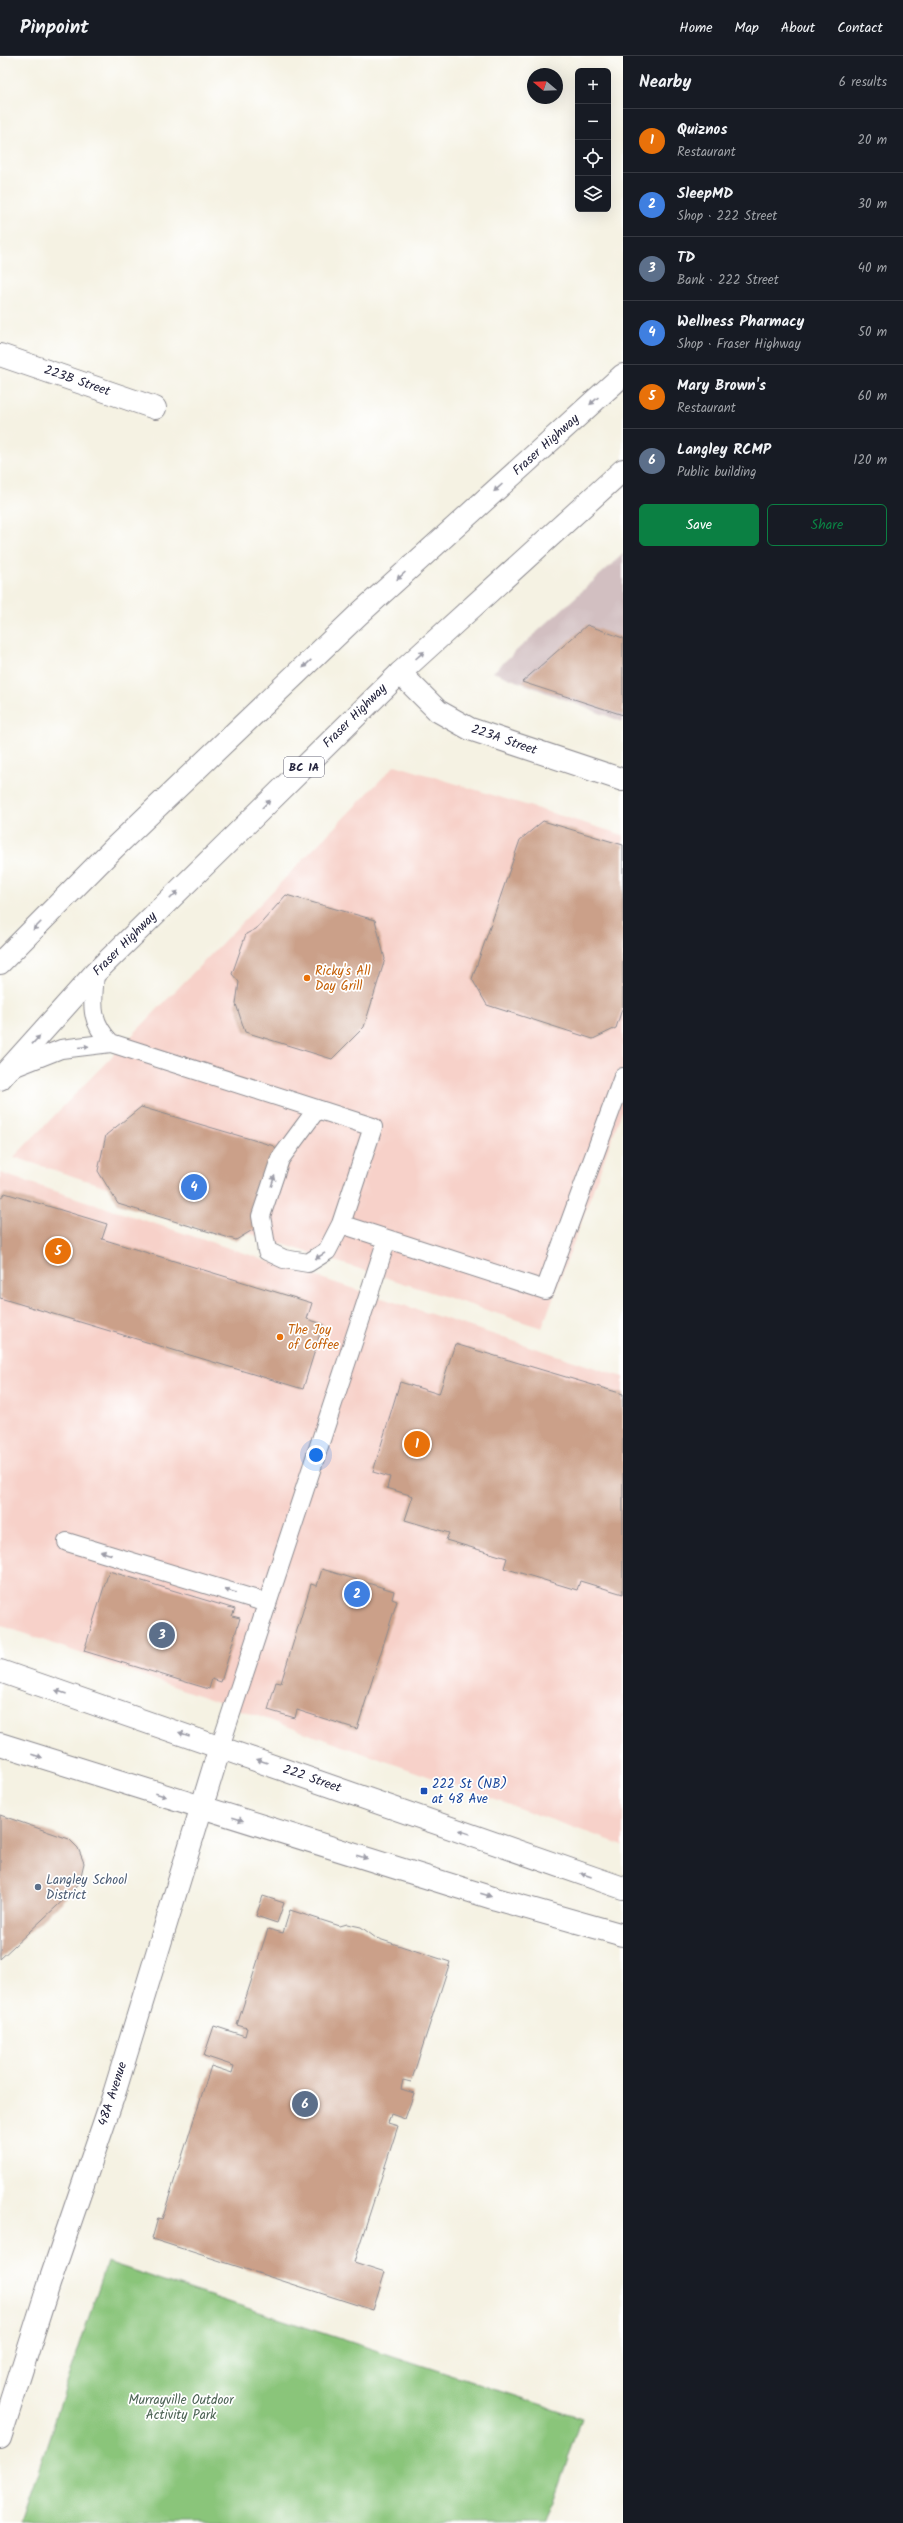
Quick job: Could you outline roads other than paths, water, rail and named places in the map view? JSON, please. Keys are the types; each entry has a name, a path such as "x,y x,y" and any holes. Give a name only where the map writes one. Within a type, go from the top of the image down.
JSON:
{"street":[{"name":"223B Street","path":"0,354 155,408"},
{"name":"Fraser Highway","path":"0,963 114,848 359,614 623,375"},
{"name":"Fraser Highway","path":"4,1075 95,973 400,673 623,470"},
{"name":"223A Street","path":"400,673 438,711 470,729 623,780"},
{"name":"222 Street","path":"0,1671 623,1888"},
{"path":"0,1744 200,1807 623,1935"},
{"name":"48A Avenue","path":"0,2438 49,2284 114,2094 200,1807 220,1747"}],"lane":[{"path":"95,973 93,1008 95,1022 102,1034 111,1043"},
{"path":"4,1075 61,1049 111,1043 317,1109 373,1127 341,1224 327,1251 308,1264 284,1260 267,1251 261,1216 280,1159 317,1109"},
{"path":"341,1224 545,1290 623,1077"},
{"path":"220,1747 387,1239"},
{"path":"67,1542 267,1603"}],"place":[{"name":"Ricky's All Day Grill","path":"307,978"},
{"name":"Wellness Pharmacy","path":"194,1187"},
{"name":"Mary Brown's","path":"58,1251"},
{"name":"The Joy of Coffee","path":"280,1337"},
{"name":"Quiznos","path":"417,1444"},
{"name":"SleepMD","path":"357,1594"},
{"name":"TD","path":"162,1635"},
{"name":"222 St (NB) at 48 Ave","path":"424,1791"},
{"name":"Langley School District","path":"38,1887"},
{"name":"Langley RCMP","path":"305,2104"}],"park label":[{"name":"Murrayville Outdoor Activity Park","path":"181,2408"}]}
